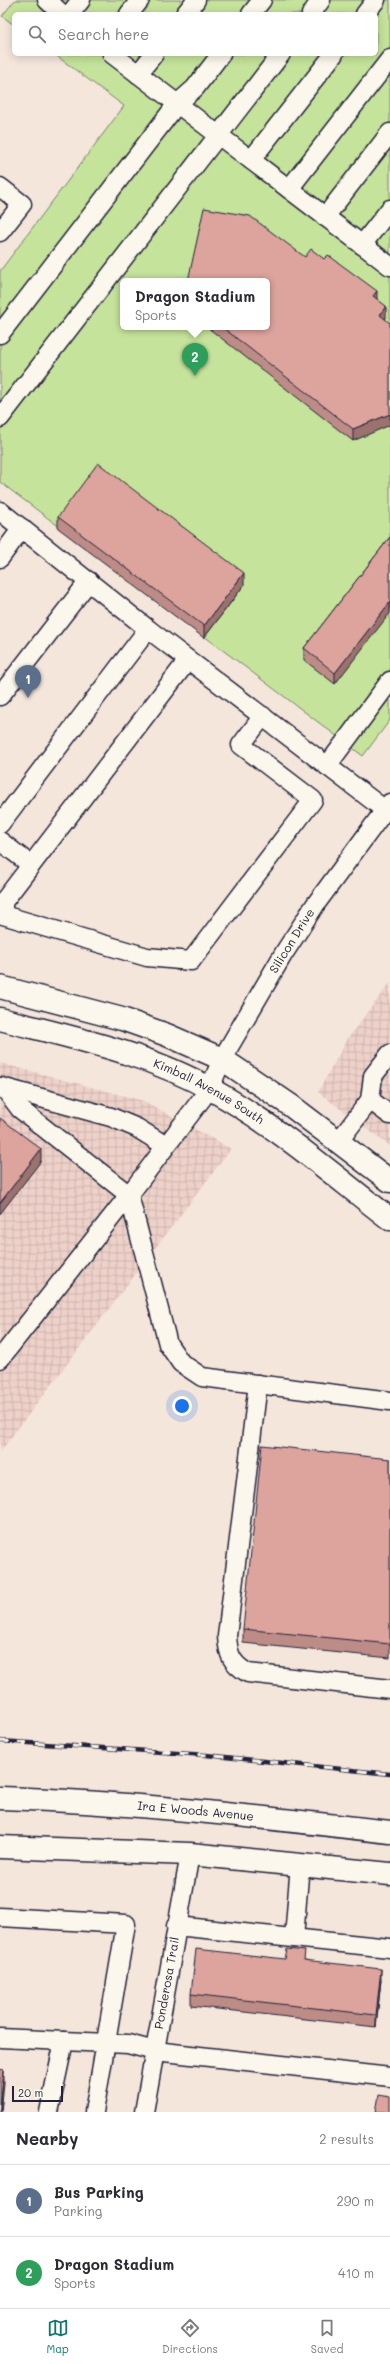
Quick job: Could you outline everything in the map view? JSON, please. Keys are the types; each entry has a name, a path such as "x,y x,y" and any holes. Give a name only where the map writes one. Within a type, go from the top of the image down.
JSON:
{"main road":[{"path":"0,987 122,1019 166,1035 222,1059 339,1141 390,1181"},
{"name":"Kimball Avenue South","path":"0,1019 114,1048 156,1063 210,1088 265,1122 390,1219"},
{"name":"Ira E Woods Avenue","path":"0,1798 62,1800 249,1816 390,1832"},
{"path":"0,1847 190,1854 390,1874"}],"street":[{"path":"47,0 60,12"},
{"path":"72,12 81,0"},
{"path":"131,12 140,0"},
{"path":"187,12 196,0"},
{"path":"253,12 262,0"},
{"path":"312,12 321,0"},
{"path":"367,12 376,0"},
{"path":"115,56 390,266"},
{"path":"138,74 152,56"},
{"path":"0,334 177,104 195,88 219,56"},
{"path":"0,418 279,56"},
{"path":"251,160 332,56"},
{"path":"289,189 390,59"},
{"path":"325,217 390,133"},
{"path":"0,187 22,204 0,232"},
{"path":"362,245 390,209"},
{"path":"0,511 188,660 327,766 387,807"},
{"path":"0,558 22,528"},
{"path":"0,696 89,581"},
{"path":"1,821 148,629"},
{"path":"188,660 2,902 3,915 147,957 191,961 313,800 241,745 263,716"},
{"path":"327,766 390,681"},
{"name":"Silicon Drive","path":"0,1359 129,1195 210,1088 222,1059 284,953 315,905 387,807"},
{"path":"0,841 31,865"},
{"path":"339,1141 370,1100 373,1076 390,1054"},
{"path":"2,1088 111,1117 137,1128 166,1146"},
{"path":"2,1088 20,1108 129,1195 168,1344 181,1363 202,1377 390,1401"},
{"path":"370,1100 390,1115"},
{"path":"258,1384 226,1636 228,1654 236,1666 248,1673 390,1689"},
{"name":"Ponderosa Trail","path":"144,2112 190,1854"},
{"path":"294,1938 300,1864"},
{"path":"0,1917 126,1924 107,2043 94,2112"},
{"path":"176,1926 390,1948"},
{"path":"0,2038 128,2044 155,2051 390,2077"},
{"path":"49,2112 64,2041"}],"shaded area":[{"path":"390,983 390,1146 318,1092 348,1038"},
{"path":"0,1063 144,1101 231,1149 0,1452"}],"green space":[{"path":"15,0 390,0 390,720 363,756 0,482 0,271 124,106 57,56 378,56 378,12 12,12 12,24 2,16"}],"building":[{"path":"204,208 250,216 305,257 311,249 324,259 328,255 377,291 373,296 386,306 380,315 390,323 390,414 353,429 226,330 270,330 270,278 189,278"},
{"path":"98,463 244,573 204,626 58,517"},
{"path":"390,537 390,602 335,673 304,648"},
{"path":"0,1118 41,1149 0,1203"},
{"path":"262,1445 390,1459 390,1644 243,1629"},
{"path":"196,1949 285,1959 287,1949 305,1951 304,1960 381,1969 376,2015 191,1994"},
{"path":"0,2069 4,2070 0,2108"},
{"path":"379,2095 390,2097 390,2112 376,2112"}],"railway":[{"path":"0,1741 206,1755 390,1774"}],"place":[{"name":"Dragon Stadium","path":"195,376"},
{"name":"Bus Parking","path":"28,698"}]}
